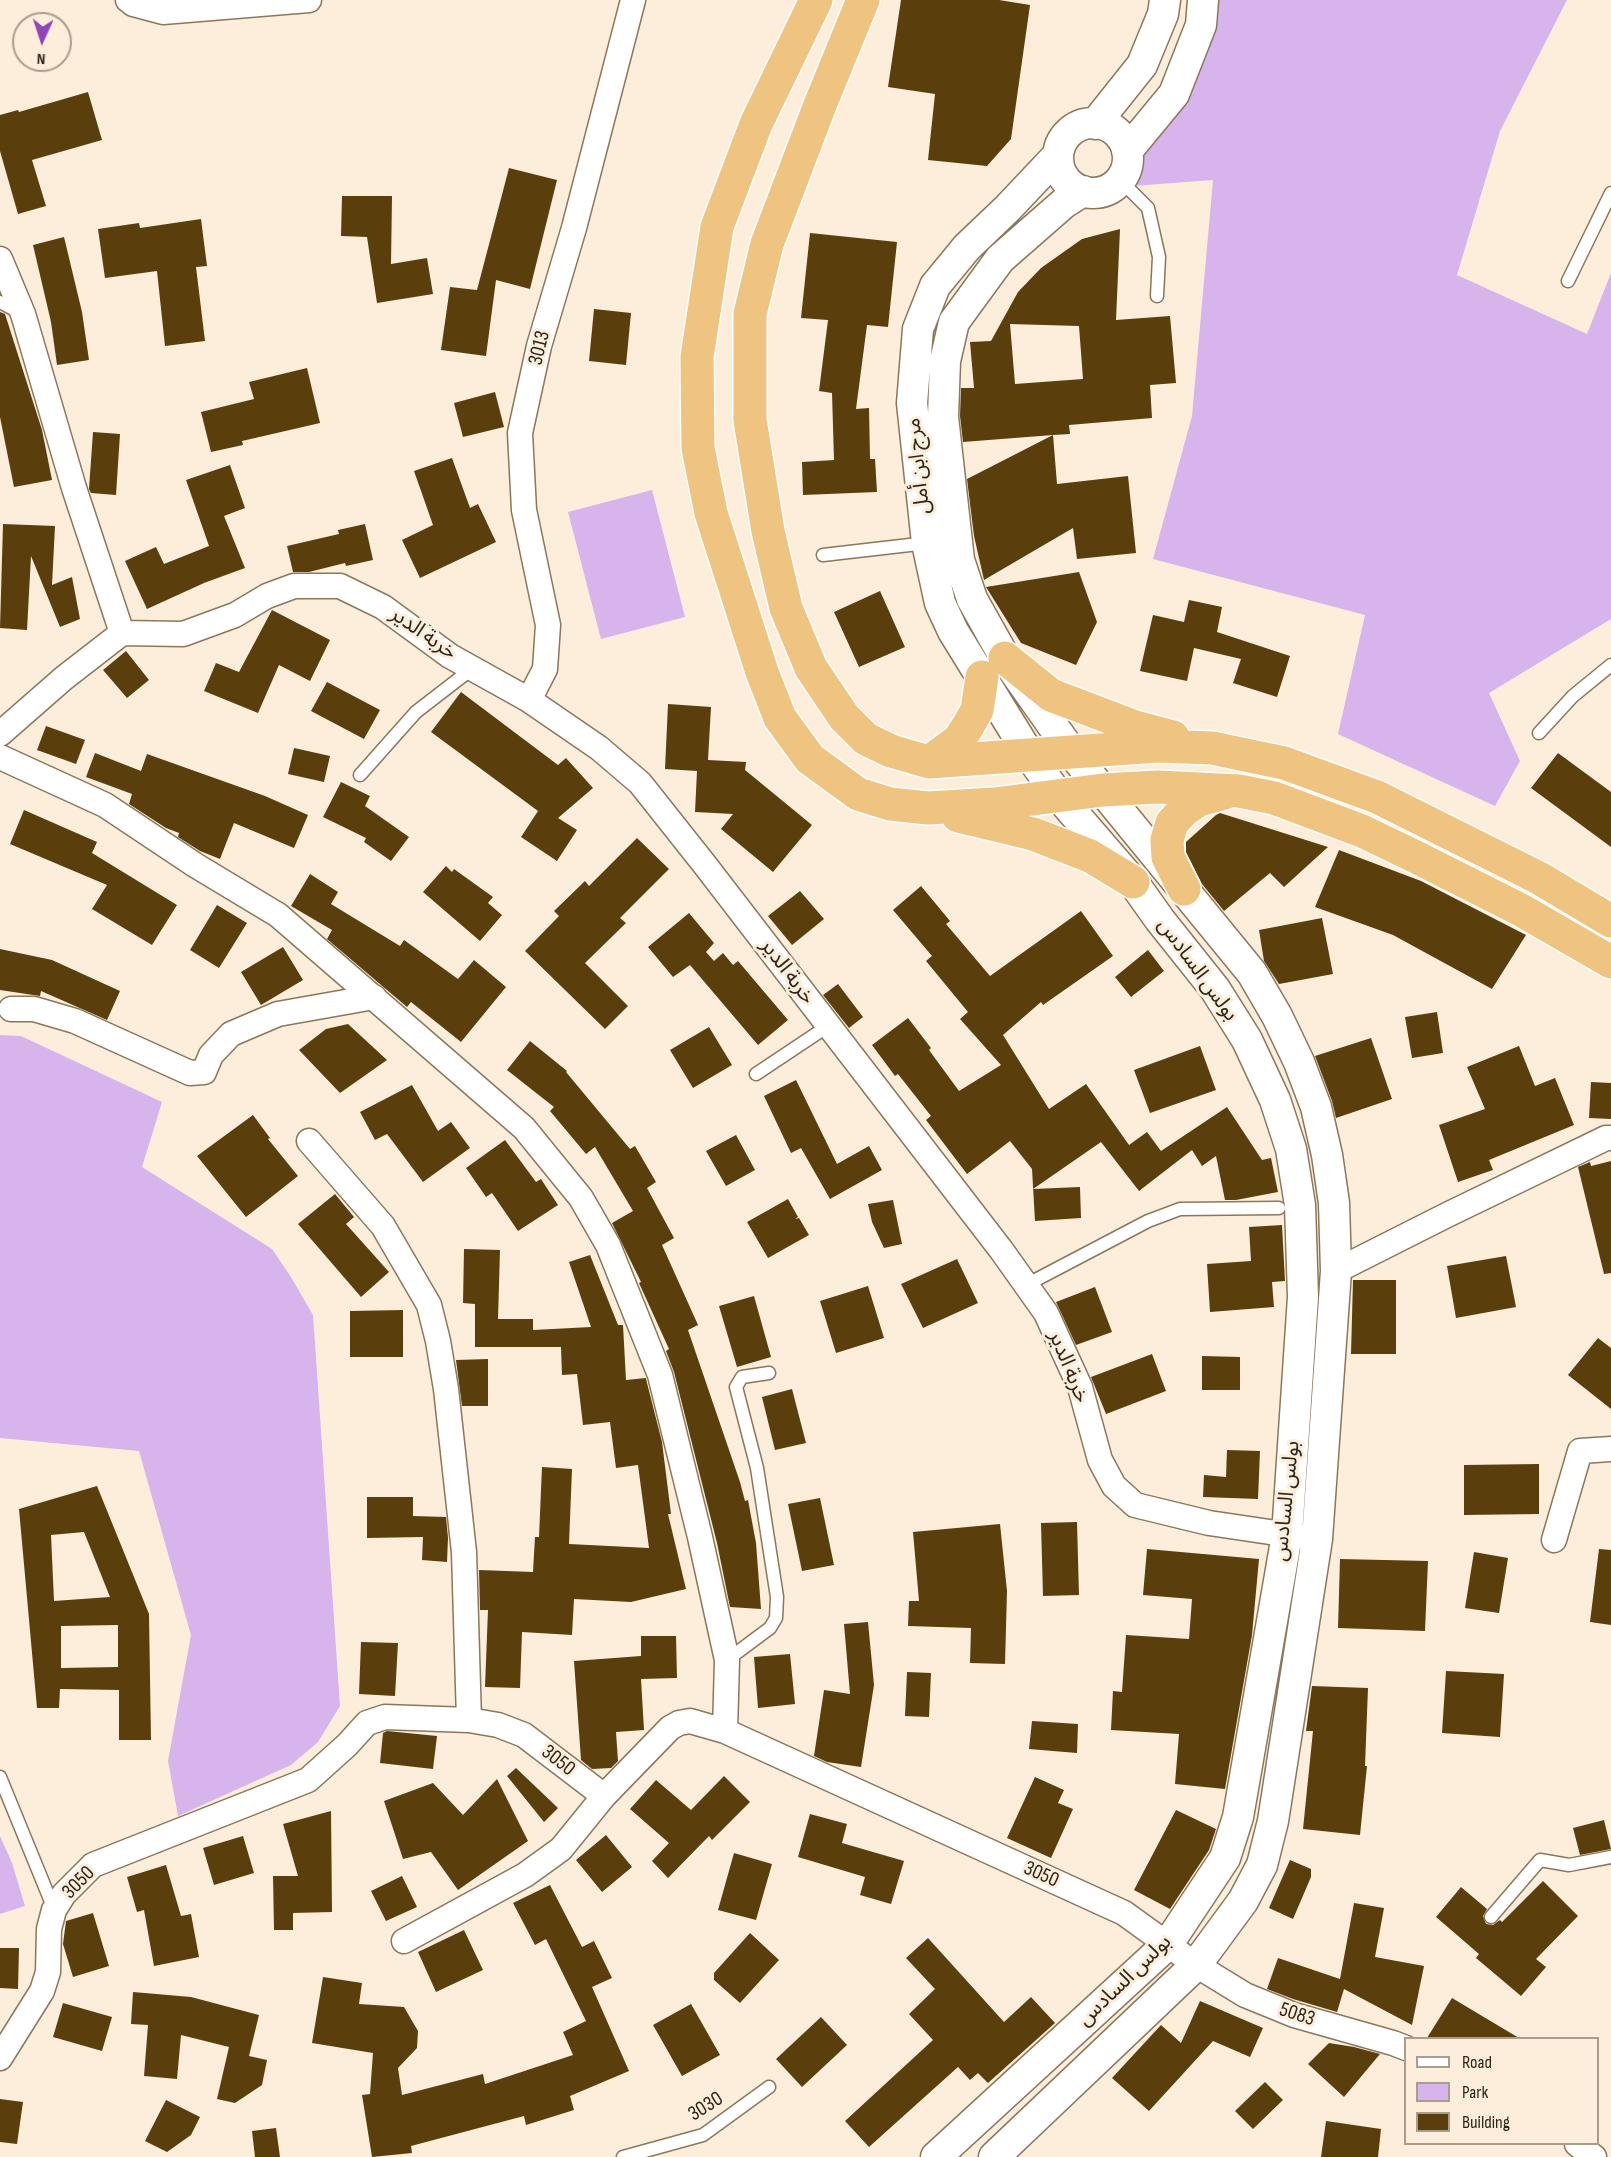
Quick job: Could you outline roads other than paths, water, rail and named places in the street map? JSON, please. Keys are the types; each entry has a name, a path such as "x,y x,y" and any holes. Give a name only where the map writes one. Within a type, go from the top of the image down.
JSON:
{"highway":[{"path":"816,0 756,124 717,227 697,357 698,448 711,513 762,672 780,718 810,759 858,794 890,804 928,808 1033,834 1090,856 1132,882"},
{"path":"863,0 767,244 750,314 750,420 768,531 786,608 811,668 844,717 867,739 891,751 929,762 1158,746 1212,748 1284,763 1377,797 1539,878 1611,921"},
{"path":"929,762 959,740 977,710 993,668 1051,695 1135,727 1247,756"},
{"path":"928,808 994,804 1103,790 1158,787 1207,788 1274,798 1362,831 1521,910 1611,962"},
{"path":"1184,890 1168,857 1167,840 1172,823 1183,811 1199,800 1226,792 1254,794"}],"street":[{"path":"128,0 133,4 163,12 309,0"},
{"name":"3013","path":"529,700 545,669 548,625 524,510 520,433 539,346 574,228 633,0"},
{"path":"1095,124 1142,65 1163,14 1165,0"},
{"path":"1127,151 1174,94 1201,25 1203,0"},
{"path":"1087,124 1109,127 1124,142 1127,151 1128,164 1120,180 1106,191 1094,193 1072,186 1059,167 1058,155 1061,144 1076,128 1087,124"},
{"name":"مرج ابن أمل","path":"1058,155 1007,210 967,247 935,286 918,329 912,403 927,543 940,603 953,631 993,668 1103,790"},
{"name":"مرج ابن أمل","path":"1059,795 1030,756 993,668 959,560 943,417 945,361 954,322 1000,259 1064,203 1083,191"},
{"path":"0,259 23,314 74,488 122,633 64,678 0,734"},
{"name":"خربة الدير","path":"122,633 183,634 235,615 267,596 294,586 340,586 383,607 450,656 529,700 599,748 640,783 1046,1313 1080,1387 1100,1460 1114,1486 1135,1505 1209,1523 1317,1539"},
{"path":"0,757 105,806 195,865 278,915 524,1128 581,1198 608,1245 660,1375 727,1660 725,1731"},
{"name":"بولس السادس","path":"994,2157 1196,1965 1243,1901 1262,1865 1273,1821 1317,1539 1336,1271 1334,1203 1327,1155 1316,1107 1299,1062 1277,1016 1252,973 1103,790"},
{"name":"بولس السادس","path":"936,2157 1168,1944 1226,1858 1238,1817 1287,1535 1304,1297 1300,1205 1291,1149 1275,1100 1247,1040 1215,989 1132,882 1059,795"},
{"path":"11,1009 34,1009 75,1022 190,1073 204,1072 211,1055 231,1034 278,1014 374,997"},
{"path":"1336,1271 1458,1209 1595,1143 1611,1138"},
{"path":"309,1141 383,1226 429,1305 446,1389 464,1552 469,1720"},
{"path":"1554,1540 1580,1450 1611,1449"},
{"name":"3050","path":"0,2058 42,1991 48,1972 49,1929 54,1910 64,1894 93,1865 308,1780 347,1745 367,1723 385,1717 469,1720 498,1725 524,1735 604,1797 670,1728 679,1723 690,1721 725,1731 1124,1913 1196,1965"},
{"path":"404,1941 525,1875 561,1850 604,1797"},
{"name":"5083","path":"1196,1965 1245,1995 1294,2015 1404,2047"},
{"path":"1578,2145 1594,2157"}],"lane":[{"path":"1120,180 1148,208 1159,257 1157,296"},
{"path":"1568,281 1611,193"},
{"path":"0,302 23,314"},
{"path":"823,555 927,543"},
{"path":"1539,733 1573,696 1611,665"},
{"path":"360,775 416,712 473,668"},
{"path":"756,1074 828,1026"},
{"path":"1026,1285 1148,1221 1180,1209 1279,1208"},
{"path":"727,1660 770,1628 776,1618 777,1597 757,1468 736,1386 742,1377 770,1373"},
{"path":"0,1777 54,1910"},
{"path":"1491,1917 1539,1860 1569,1865 1611,1857"},
{"name":"3030","path":"623,2157 703,2136 769,2087"}]}
